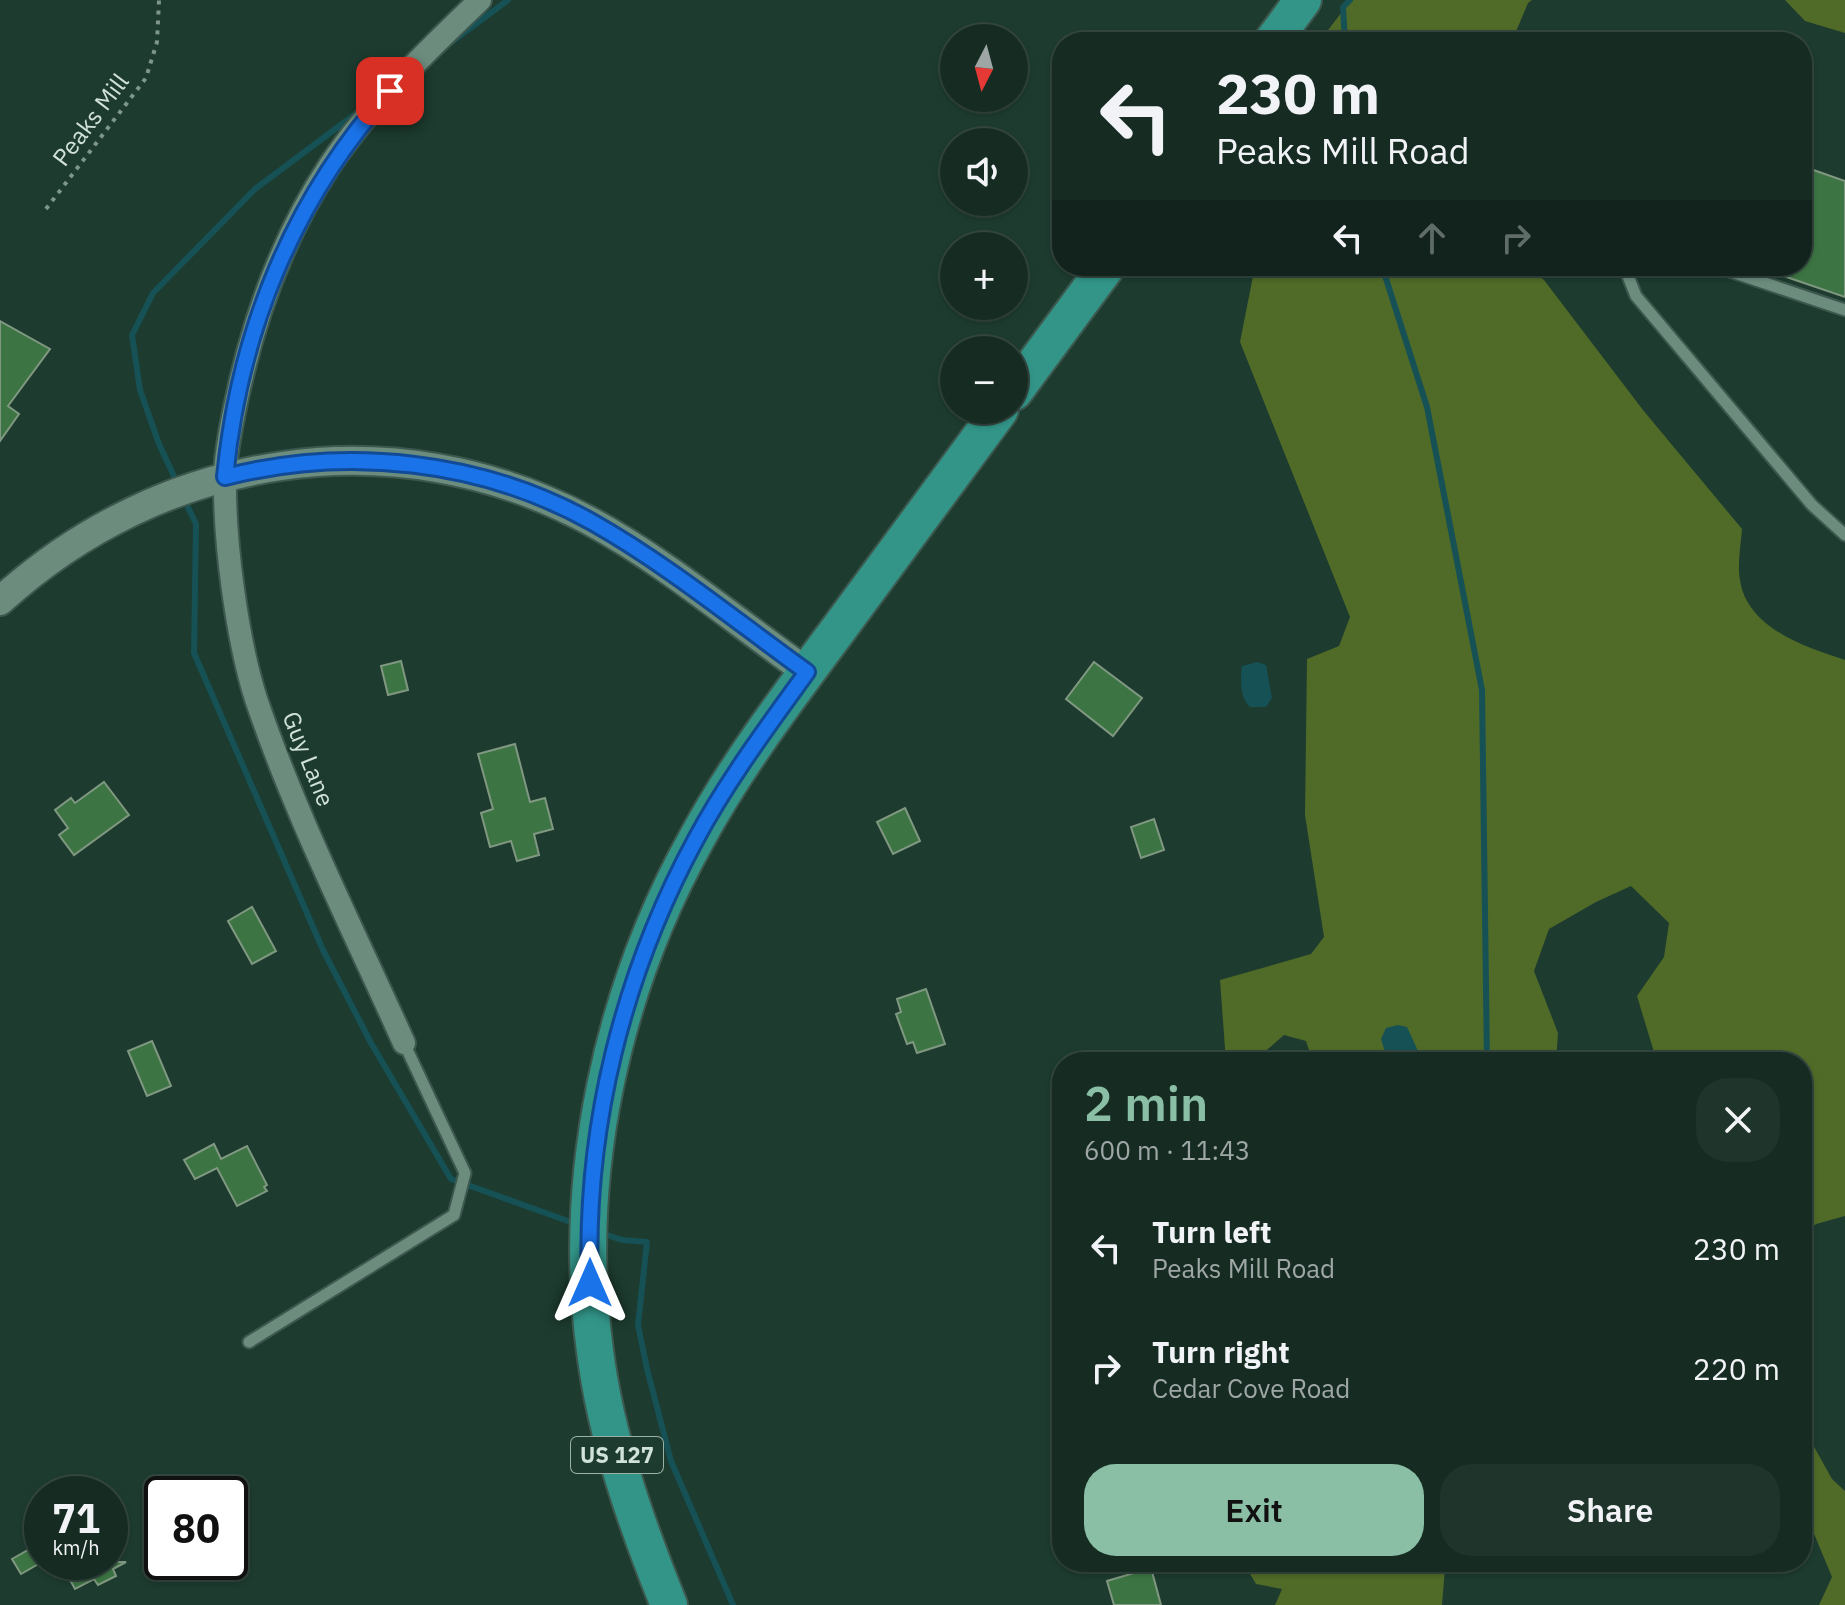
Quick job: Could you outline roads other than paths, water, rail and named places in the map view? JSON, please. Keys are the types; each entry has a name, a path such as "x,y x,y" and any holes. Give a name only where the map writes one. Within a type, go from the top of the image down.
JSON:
{"highway":[{"path":"1279,32 1303,0"},
{"path":"1028,373 1100,276"},
{"name":"US 127","path":"669,1605 624,1478 595,1354 589,1258 592,1187 602,1110 628,1000 650,935 670,891 719,800 807,672 990,424"}],"street":[{"name":"Guy Lane","path":"404,1043 291,791 255,696 239,624 225,477 236,404 252,342 281,256 311,195 352,134 377,105 480,0"},
{"path":"0,601 62,550 106,523 154,500 225,477 300,463 353,461 431,467 504,484 576,514 627,543 807,672"}],"lane":[{"path":"1628,276 1636,296 1812,505 1845,535"},
{"path":"1744,276 1845,310"},
{"path":"249,1342 454,1215 465,1173 404,1043"}],"water":[{"path":"1257,662 1266,665 1272,698 1266,707 1250,707 1243,694 1242,666"},
{"path":"1398,1025 1407,1027 1418,1052 1385,1052 1381,1039 1386,1028"}],"waterway":[{"path":"450,43 508,0"},
{"path":"1344,32 1343,7 1350,0"},
{"path":"179,487 159,444 140,390 132,335 153,293 255,189 358,112"},
{"path":"1385,276 1427,407 1482,690 1487,1052"},
{"path":"185,501 196,524 194,653 323,950 371,1043 451,1179 579,1225"},
{"path":"601,1233 622,1240 647,1242 638,1325 647,1369 671,1461 733,1605"}]}
